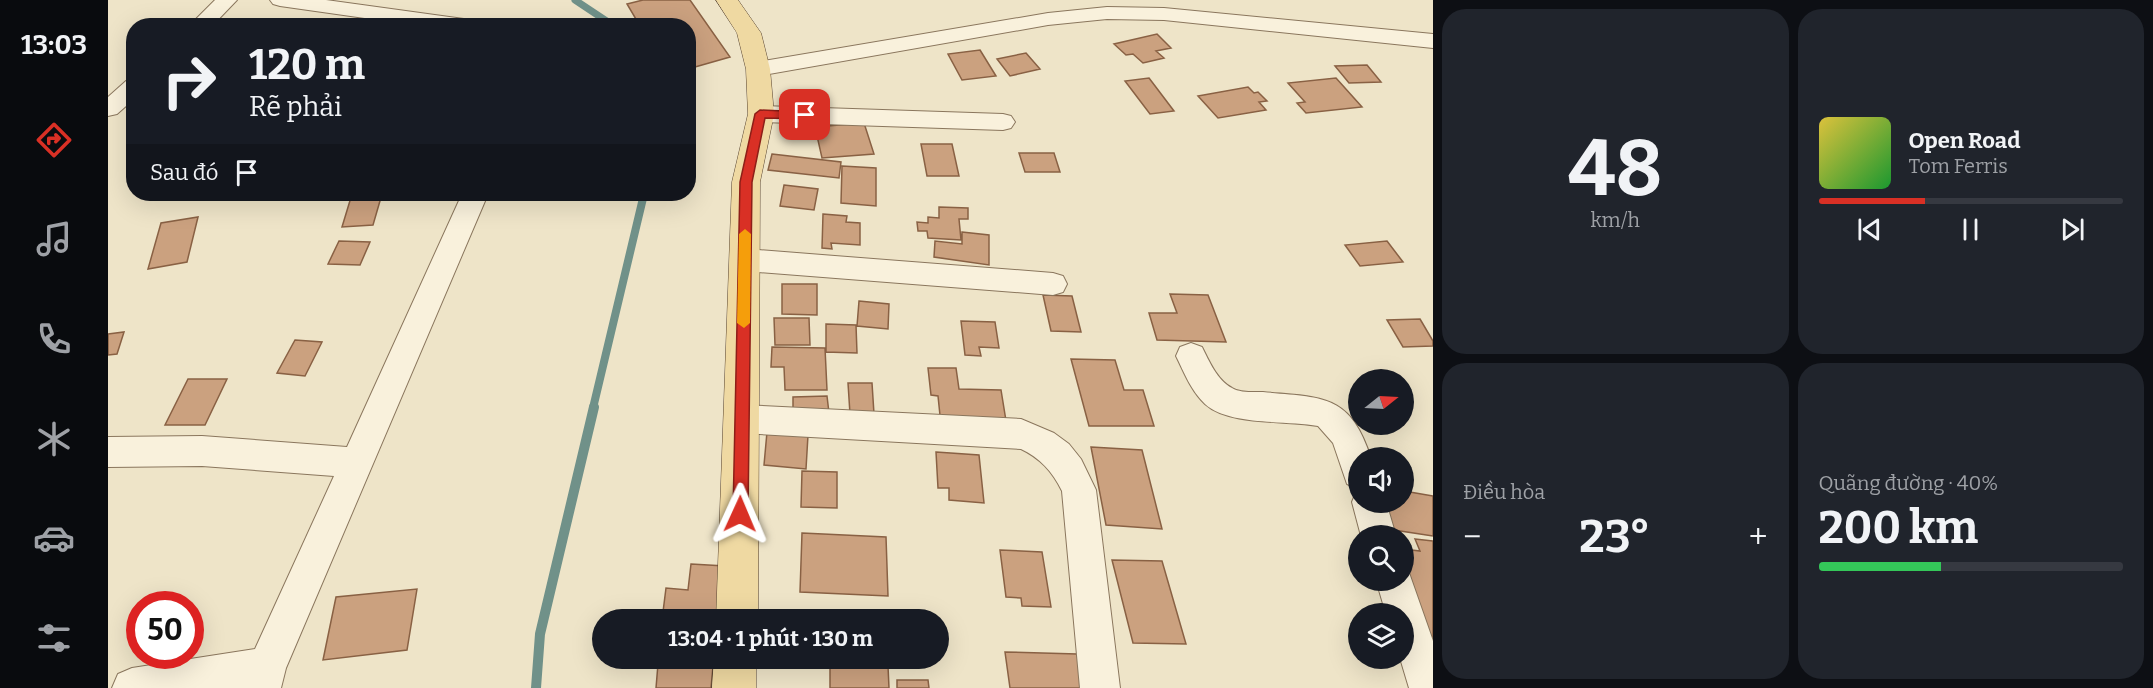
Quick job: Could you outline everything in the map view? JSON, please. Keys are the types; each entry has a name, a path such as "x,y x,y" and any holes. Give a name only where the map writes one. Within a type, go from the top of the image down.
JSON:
{"main road":[{"path":"727,0 748,33 758,69 760,114 746,182 737,609"},
{"path":"734,688 735,669"}],"street":[{"path":"208,18 227,0"},
{"path":"280,0 412,18"},
{"path":"758,69 1047,19 1107,13 1164,14 1433,41"},
{"path":"109,109 126,93"},
{"path":"760,114 1003,122"},
{"path":"132,688 264,678 472,201"},
{"path":"745,260 1053,284"},
{"path":"1191,356 1210,389 1223,400 1230,403 1330,415 1345,431 1350,447"},
{"path":"742,419 1021,434 1039,440 1056,451 1069,468 1079,490 1100,688"},
{"path":"108,453 202,451 357,463"},
{"path":"1398,591 1429,688"}],"building":[{"path":"643,0 690,0 730,57 696,67 696,18 635,18 627,4"},
{"path":"1157,34 1171,48 1156,51 1164,58 1143,63 1133,54 1126,55 1114,44"},
{"path":"980,50 996,76 962,80 948,54"},
{"path":"1026,53 1040,69 1010,76 997,59"},
{"path":"1367,65 1381,82 1349,83 1335,66"},
{"path":"1149,78 1174,111 1150,114 1125,81"},
{"path":"1336,78 1362,107 1306,113 1297,103 1305,102 1288,83"},
{"path":"1248,87 1254,93 1258,92 1267,101 1259,102 1266,110 1218,118 1198,96"},
{"path":"864,123 874,154 822,158 815,127"},
{"path":"921,144 952,144 959,176 927,176"},
{"path":"1019,153 1054,153 1060,172 1025,172"},
{"path":"772,154 841,162 839,178 768,170"},
{"path":"842,166 876,168 876,206 841,203"},
{"path":"784,185 818,189 814,210 780,206"},
{"path":"350,201 380,201 373,225 342,227"},
{"path":"939,207 968,208 968,219 959,219 961,240 928,238 927,231 918,231 917,222 928,223 928,217 939,218"},
{"path":"823,214 847,216 846,222 860,223 860,245 831,243 832,249 822,248"},
{"path":"198,217 187,262 148,269 161,223"},
{"path":"962,232 989,235 989,265 934,257 935,241 962,244"},
{"path":"339,241 370,242 360,265 328,264"},
{"path":"1387,241 1403,262 1360,266 1345,245"},
{"path":"782,284 817,284 817,315 782,314"},
{"path":"1170,294 1208,295 1226,342 1157,340 1149,313 1177,313"},
{"path":"1043,295 1072,296 1081,332 1051,331"},
{"path":"859,301 889,304 888,329 857,326"},
{"path":"774,318 809,318 810,345 775,345"},
{"path":"1420,319 1433,341 1433,346 1403,347 1387,320"},
{"path":"961,321 995,322 999,348 979,347 981,356 965,355"},
{"path":"826,324 856,325 857,353 826,352"},
{"path":"124,332 117,354 108,355 108,334"},
{"path":"295,340 322,342 305,376 277,373"},
{"path":"772,347 825,348 827,390 785,390 784,367 771,367"},
{"path":"1071,359 1115,360 1124,390 1143,390 1154,426 1089,426"},
{"path":"928,368 956,368 959,389 1001,390 1007,427 941,425 938,396 931,395"},
{"path":"188,379 227,379 205,425 165,425"},
{"path":"848,383 872,383 874,414 850,414"},
{"path":"827,396 829,413 793,414 793,397"},
{"path":"767,432 808,435 806,469 764,465"},
{"path":"1091,447 1142,450 1162,529 1106,525"},
{"path":"936,452 979,455 984,503 949,500 949,488 938,488"},
{"path":"802,471 837,472 837,508 801,507"},
{"path":"1414,493 1433,496 1433,536 1414,533 1414,525 1392,525 1389,513 1414,513"},
{"path":"802,533 886,537 888,596 800,592"},
{"path":"1415,539 1433,541 1433,637 1430,637 1414,588 1414,550 1420,551"},
{"path":"1000,550 1042,552 1051,607 1022,606 1021,598 1006,597"},
{"path":"1112,560 1162,561 1186,644 1133,643"},
{"path":"691,564 725,566 728,609 663,609 666,588 688,590"},
{"path":"417,589 407,650 323,660 336,597"},
{"path":"1005,652 1077,654 1084,688 1010,688"},
{"path":"658,669 713,669 711,688 656,688"},
{"path":"830,669 888,669 889,688 830,688"},
{"path":"897,680 928,680 929,688 897,688"}],"waterway":[{"path":"575,0 602,18"},
{"path":"593,408 642,201"},
{"path":"536,688 540,634 594,407"}],"slow traffic":[{"path":"744,323 745,234"}],"route":[{"path":"740,514 746,182 760,114 805,115"}]}
